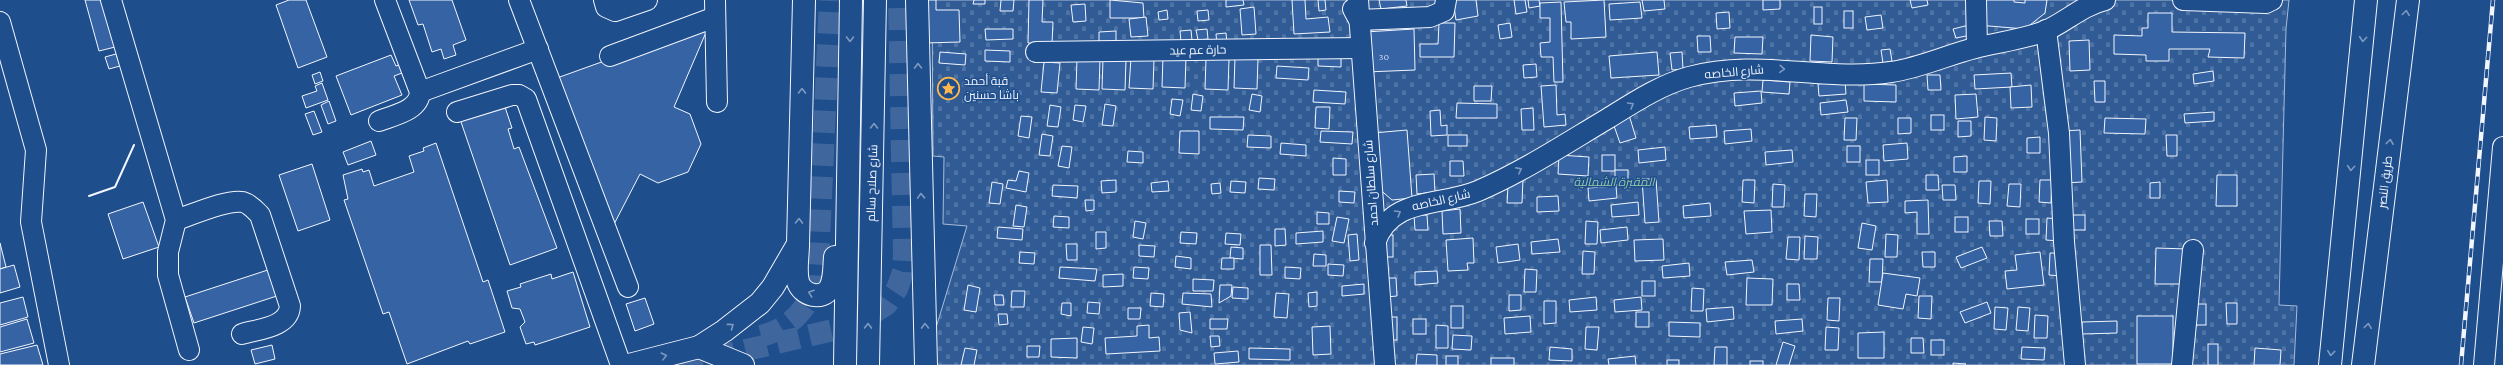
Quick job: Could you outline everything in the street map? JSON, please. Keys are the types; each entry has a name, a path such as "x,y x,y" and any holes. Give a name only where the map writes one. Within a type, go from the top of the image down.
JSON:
{"main road":[{"path":"804,0 798,244 799,283 806,292 812,295 824,294 829,289 833,280 836,197 838,182 847,162"},
{"name":"شارع صلاح سالم","path":"845,365 847,162 851,0"},
{"name":"شارع صلاح سالم","path":"868,365 875,0"},
{"path":"917,0 926,365"},
{"path":"2330,365 2366,0"},
{"name":"طريق النصر","path":"2363,365 2408,0"},
{"path":"629,365 699,347 724,331 760,303 784,271 798,244"},
{"path":"699,347 743,365"}],"street":[{"path":"111,0 176,220 168,252 168,275 189,350"},
{"path":"379,120 416,105 420,99 420,92 385,0"},
{"path":"519,0 628,287"},
{"path":"604,0 606,7 615,11 647,0"},
{"path":"1348,0 1359,20 1430,17 1444,11 1446,0"},
{"name":"شارع سلطان احمد","path":"1358,0 1384,363"},
{"path":"1976,0 1977,48"},
{"path":"2063,20 2066,0"},
{"name":"شارع الخاصه","path":"1375,243 1384,224 1401,210 1411,206 1446,201 1479,190 1558,149 1632,104 1686,78 1722,70 1748,69 1878,74 1919,66 1977,48 2023,38 2046,30 2084,6 2105,0"},
{"path":"2183,0 2266,3 2272,0"},
{"path":"610,56 715,9 717,102"},
{"path":"0,22 36,150 30,222 59,365"},
{"path":"2046,30 2059,133 2064,242 2075,365"},
{"name":"حارة عم عيد","path":"1036,52 1361,48"},
{"path":"420,92 538,49"},
{"path":"457,112 512,95 519,95 526,99 621,365"},
{"path":"2484,365 2497,285 2503,147"},
{"path":"176,220 232,202 248,205 260,215 290,306 290,314 286,320 242,334"},
{"path":"2182,365 2193,250"}],"green space":[{"name":"المقبرة الشمالية","path":"932,0 2289,0 2286,29 2279,305 2297,306 2294,365 936,365 935,331 967,226 943,224 944,157 933,156"}],"building":[{"path":"85,0 106,0 119,46 99,51"},
{"path":"289,0 306,0 327,57 298,68 276,5"},
{"path":"409,0 452,0 466,40 453,45 456,55 444,59 441,49 432,52 423,24 418,25"},
{"path":"924,0 936,0 936,10 959,10 960,42 925,43"},
{"path":"974,0 985,0 985,4 973,4"},
{"path":"1001,0 1014,0 1013,11 1000,11"},
{"path":"1029,0 1043,0 1042,22 1053,22 1052,44 1028,43"},
{"path":"1110,0 1143,3 1144,18 1110,18"},
{"path":"1226,0 1243,0 1244,5 1226,7"},
{"path":"1292,0 1305,0 1306,19 1328,17 1330,32 1294,34"},
{"path":"1318,0 1325,0 1326,10 1319,11"},
{"path":"1379,0 1406,0 1407,6 1381,9"},
{"path":"1453,0 1476,0 1478,16 1456,20"},
{"path":"1514,0 1525,0 1527,12 1516,14"},
{"path":"1528,0 1539,0 1540,6 1529,8"},
{"path":"1604,0 1606,37 1571,39 1571,22 1566,22 1564,2"},
{"path":"1642,0 1664,0 1665,9 1644,11"},
{"path":"1763,0 1780,0 1780,9 1763,10"},
{"path":"1910,0 1927,0 1928,5 1912,8"},
{"path":"1980,0 2014,0 2014,2 2025,3 2025,0 2047,0 2045,13 2025,29 1977,25"},
{"path":"1561,2 1563,82 1554,82 1553,57 1541,57 1540,43 1550,42 1550,18 1540,18 1540,3"},
{"path":"1640,2 1642,18 1610,20 1609,4"},
{"path":"1085,4 1086,21 1073,22 1071,5"},
{"path":"1254,7 1256,34 1242,35 1240,9"},
{"path":"1814,7 1822,7 1822,24 1814,24"},
{"path":"1167,10 1168,19 1159,20 1158,12"},
{"path":"1208,10 1209,20 1198,21 1197,11"},
{"path":"1844,11 1853,11 1853,28 1844,28"},
{"path":"1729,12 1730,28 1717,29 1716,13"},
{"path":"2148,13 2172,13 2172,32 2245,33 2244,58 2208,57 2210,49 2169,49 2169,61 2146,61 2146,55 2114,54 2114,35 2142,36 2142,28 2148,28"},
{"path":"1881,15 1883,28 1867,30 1865,17"},
{"path":"1146,17 1148,36 1131,37 1129,19"},
{"path":"710,23 674,107 690,114 701,144 688,172 658,183 640,174 611,230 557,78"},
{"path":"1439,23 1455,23 1454,57 1420,57 1420,44 1438,44"},
{"path":"1510,23 1512,37 1500,39 1498,25"},
{"path":"1969,25 1971,35 1956,38 1953,29"},
{"path":"985,29 1013,29 1013,39 986,40"},
{"path":"1207,29 1208,39 1198,40 1196,30"},
{"path":"1414,29 1415,70 1366,72 1365,32"},
{"path":"1191,30 1192,40 1181,42 1180,31"},
{"path":"1116,31 1116,44 1099,44 1099,32"},
{"path":"1226,33 1227,43 1217,45 1216,34"},
{"path":"1811,35 1833,37 1832,62 1810,61"},
{"path":"1697,36 1710,36 1711,52 1698,52"},
{"path":"1735,37 1763,37 1762,54 1734,53"},
{"path":"2089,40 2090,70 2070,71 2069,41"},
{"path":"1890,49 1892,61 1883,63 1881,50"},
{"path":"985,50 1010,51 1010,62 985,61"},
{"path":"940,52 966,54 965,65 939,63"},
{"path":"1657,52 1659,75 1611,78 1609,56"},
{"path":"1682,52 1683,69 1672,70 1670,53"},
{"path":"116,54 120,66 109,69 105,57"},
{"path":"391,55 396,66 399,65 402,73 394,76 402,95 351,115 336,76"},
{"path":"1163,56 1186,57 1185,88 1162,87"},
{"path":"1235,57 1258,58 1257,89 1234,88"},
{"path":"1077,58 1100,59 1099,90 1076,89"},
{"path":"1131,58 1154,59 1153,89 1129,88"},
{"path":"1318,58 1341,58 1341,67 1318,66"},
{"path":"1103,59 1126,60 1125,90 1102,89"},
{"path":"1206,59 1229,59 1228,90 1205,89"},
{"path":"1044,62 1060,63 1057,93 1041,92"},
{"path":"1536,64 1537,77 1524,78 1523,65"},
{"path":"1277,66 1309,68 1308,80 1276,78"},
{"path":"2213,71 2214,81 2194,84 2193,74"},
{"path":"320,72 323,81 315,84 312,75"},
{"path":"2011,73 2012,87 1975,89 1974,75"},
{"path":"1927,75 1940,75 1941,90 1928,90"},
{"path":"1763,80 1790,82 1789,94 1762,92"},
{"path":"1845,81 1846,94 1819,96 1818,84"},
{"path":"2094,81 2105,81 2105,102 2095,102"},
{"path":"322,83 328,100 306,108 302,96 317,91 315,86"},
{"path":"1864,84 1896,85 1896,102 1864,101"},
{"path":"1556,85 1557,115 1565,114 1566,125 1544,127 1541,86"},
{"path":"2031,85 2032,107 2011,108 2010,87"},
{"path":"1474,86 1492,86 1491,101 1474,101"},
{"path":"1314,90 1346,92 1345,104 1313,102"},
{"path":"1761,91 1762,103 1735,106 1734,93"},
{"path":"1193,94 1203,96 1201,111 1191,110"},
{"path":"1252,94 1262,96 1260,112 1249,110"},
{"path":"1976,94 1978,117 1956,119 1955,95"},
{"path":"1172,99 1183,100 1180,116 1170,114"},
{"path":"1846,100 1848,112 1821,115 1820,103"},
{"path":"329,101 336,121 328,124 321,105"},
{"path":"1457,103 1497,104 1497,118 1456,118"},
{"path":"504,104 512,128 508,129 514,149 519,147 557,248 510,265 460,119"},
{"path":"1105,104 1116,106 1113,126 1102,125"},
{"path":"1050,105 1061,107 1058,127 1047,126"},
{"path":"1075,105 1086,106 1083,122 1073,120"},
{"path":"1316,107 1330,107 1329,129 1315,128"},
{"path":"1533,108 1534,130 1522,130 1521,109"},
{"path":"1440,110 1441,126 1447,125 1447,135 1431,136 1430,111"},
{"path":"314,111 322,132 313,135 305,114"},
{"path":"2214,112 2214,121 2185,123 2184,114"},
{"path":"1629,115 1636,138 1620,143 1612,120"},
{"path":"1931,115 1944,115 1944,130 1931,130"},
{"path":"1021,116 1032,117 1029,138 1018,136"},
{"path":"1210,117 1244,117 1243,130 1210,129"},
{"path":"1985,117 1997,118 1996,141 1984,140"},
{"path":"1845,118 1857,118 1856,140 1844,140"},
{"path":"1898,118 1911,118 1911,133 1898,134"},
{"path":"2105,118 2146,119 2145,134 2104,133"},
{"path":"1958,121 1971,121 1971,136 1958,137"},
{"path":"1716,125 1717,137 1690,139 1689,127"},
{"path":"1751,129 1752,141 1725,144 1724,131"},
{"path":"1407,130 1412,198 1392,200 1377,187 1373,133"},
{"path":"2080,130 2082,182 2064,183 2062,131"},
{"path":"1180,131 1199,131 1199,154 1179,153"},
{"path":"1321,131 1353,132 1352,144 1320,142"},
{"path":"1042,134 1053,136 1050,156 1039,155"},
{"path":"1248,135 1271,136 1271,148 1247,147"},
{"path":"1448,135 1467,135 1467,146 1448,146"},
{"path":"2166,135 2177,135 2177,156 2167,156"},
{"path":"2040,137 2040,153 2027,153 2027,138"},
{"path":"371,141 376,155 348,165 343,152"},
{"path":"436,143 483,282 488,280 505,332 470,344 468,341 407,364 389,312 383,314 344,200 348,199 343,175 362,169 363,172 369,170 374,186 414,172 409,156 424,151 423,148"},
{"path":"1281,143 1306,145 1306,156 1280,154"},
{"path":"1907,143 1908,159 1884,161 1883,145"},
{"path":"1062,146 1072,147 1069,168 1058,166"},
{"path":"1847,146 1860,146 1860,162 1847,162"},
{"path":"1665,147 1666,160 1639,163 1638,150"},
{"path":"1792,150 1793,162 1766,165 1765,152"},
{"path":"1128,151 1143,152 1143,163 1127,162"},
{"path":"1559,155 1589,157 1588,176 1558,174"},
{"path":"1602,155 1615,155 1615,171 1602,171"},
{"path":"1967,156 1967,172 1954,172 1954,157"},
{"path":"1333,158 1346,159 1346,175 1333,175"},
{"path":"1866,160 1879,160 1879,175 1866,175"},
{"path":"1450,161 1463,161 1464,176 1450,176"},
{"path":"312,164 330,220 298,231 279,175"},
{"path":"1615,170 1628,170 1628,185 1615,185"},
{"path":"1019,171 1029,173 1026,192 1006,188 1008,180 1016,181"},
{"path":"1434,174 1435,192 1417,194 1416,175"},
{"path":"1926,175 1938,175 1939,190 1926,190"},
{"path":"2217,175 2237,175 2237,206 2216,206"},
{"path":"1259,178 1275,179 1274,190 1258,189"},
{"path":"1523,179 1522,203 1507,203 1508,186"},
{"path":"1642,179 1656,179 1659,222 1645,223"},
{"path":"1116,180 1116,192 1102,193 1101,181"},
{"path":"1743,180 1755,180 1754,203 1742,202"},
{"path":"1887,180 1888,202 1868,203 1866,182"},
{"path":"2040,180 2052,180 2051,203 2039,202"},
{"path":"1168,181 1169,191 1152,192 1151,183"},
{"path":"1231,181 1246,182 1245,193 1230,192"},
{"path":"1979,181 1991,181 1990,204 1978,203"},
{"path":"992,182 1003,184 1000,204 989,203"},
{"path":"2160,182 2160,198 2150,198 2150,183"},
{"path":"1220,183 1221,193 1212,194 1211,184"},
{"path":"1773,184 1785,185 1784,207 1772,207"},
{"path":"2009,184 2021,184 2020,207 2007,206"},
{"path":"1053,185 1078,186 1077,198 1052,196"},
{"path":"1942,185 1955,185 1956,200 1943,200"},
{"path":"1616,186 1617,198 1589,201 1588,188"},
{"path":"1339,191 1355,192 1354,203 1339,202"},
{"path":"1805,194 1817,194 1816,217 1804,216"},
{"path":"1558,196 1559,211 1537,212 1537,197"},
{"path":"1085,200 1094,200 1094,210 1086,211"},
{"path":"1928,200 1929,234 1917,234 1917,212 1905,213 1905,201"},
{"path":"143,202 159,247 123,259 108,214"},
{"path":"1638,202 1639,215 1612,217 1611,205"},
{"path":"1710,203 1711,216 1684,218 1683,206"},
{"path":"1016,205 1027,207 1024,227 1013,226"},
{"path":"1460,209 1461,233 1443,234 1442,211"},
{"path":"1771,210 1772,232 1746,234 1744,211"},
{"path":"1317,212 1329,213 1329,224 1317,224"},
{"path":"1414,215 1427,215 1428,230 1415,230"},
{"path":"2071,215 2085,215 2085,230 2071,230"},
{"path":"1054,216 1069,217 1069,228 1053,227"},
{"path":"1337,217 1349,219 1344,243 1332,241"},
{"path":"1955,217 1968,217 1968,232 1955,232"},
{"path":"2047,218 2060,219 2059,241 2046,240"},
{"path":"2026,219 2039,219 2039,234 2026,234"},
{"path":"1135,221 1146,223 1143,239 1133,237"},
{"path":"1586,221 1598,222 1597,244 1585,244"},
{"path":"1989,221 2002,221 2003,236 1990,236"},
{"path":"1862,223 1876,226 1872,250 1858,248"},
{"path":"998,227 1023,229 1022,240 997,238"},
{"path":"1627,227 1628,240 1601,243 1600,230"},
{"path":"1275,229 1285,229 1286,245 1275,246"},
{"path":"1323,231 1323,242 1296,244 1296,233"},
{"path":"1096,232 1106,232 1106,248 1096,249"},
{"path":"1181,232 1197,233 1196,244 1180,243"},
{"path":"1226,233 1241,234 1240,245 1225,244"},
{"path":"1357,234 1359,260 1350,261 1348,235"},
{"path":"1886,234 1898,235 1897,257 1885,257"},
{"path":"1381,235 1393,235 1393,257 1381,257"},
{"path":"1805,236 1818,237 1817,259 1804,259"},
{"path":"1788,237 1800,237 1799,260 1786,259"},
{"path":"1473,238 1474,263 1467,263 1468,270 1448,271 1446,240"},
{"path":"1558,239 1560,252 1532,254 1531,242"},
{"path":"1663,239 1664,260 1635,261 1634,240"},
{"path":"0,243 6,267 0,269"},
{"path":"1066,244 1077,244 1077,260 1067,260"},
{"path":"1518,244 1520,260 1498,263 1496,247"},
{"path":"1139,245 1155,246 1154,257 1139,256"},
{"path":"1260,245 1271,245 1272,275 1260,275"},
{"path":"1231,247 1243,248 1243,259 1230,258"},
{"path":"1982,247 1987,258 1961,268 1956,257"},
{"path":"2156,248 2188,249 2187,284 2155,284"},
{"path":"1583,251 1595,252 1594,274 1582,274"},
{"path":"1020,252 1035,253 1034,264 1019,263"},
{"path":"1922,252 1935,252 1935,267 1923,267"},
{"path":"2040,252 2044,285 2007,289 2005,271 2017,270 2015,255"},
{"path":"2050,253 2062,253 2061,276 2049,275"},
{"path":"1314,254 1326,255 1326,266 1313,266"},
{"path":"1176,256 1191,258 1191,269 1175,267"},
{"path":"1222,258 1234,258 1234,269 1221,269"},
{"path":"1870,259 1883,259 1882,282 1869,282"},
{"path":"1752,260 1754,272 1727,275 1725,262"},
{"path":"1689,263 1690,276 1663,278 1662,266"},
{"path":"1328,264 1344,265 1343,276 1328,275"},
{"path":"14,265 20,287 0,293 0,269"},
{"path":"277,267 286,293 194,323 185,297"},
{"path":"1060,267 1097,269 1095,281 1059,278"},
{"path":"1134,267 1149,268 1148,279 1133,278"},
{"path":"1285,267 1301,268 1300,279 1285,278"},
{"path":"1525,269 1537,270 1536,292 1524,292"},
{"path":"1437,271 1438,283 1415,285 1415,272"},
{"path":"573,272 590,327 535,345 534,342 526,344 520,327 525,322 520,309 512,308 507,291 521,287 520,284 551,274 552,279"},
{"path":"1883,273 1920,278 1917,296 1906,294 1903,309 1878,305"},
{"path":"1123,274 1123,286 1103,287 1103,275"},
{"path":"1385,278 1396,278 1397,296 1386,297"},
{"path":"1747,278 1773,279 1772,305 1746,305"},
{"path":"1193,279 1214,280 1213,291 1193,291"},
{"path":"1642,281 1655,281 1655,296 1642,296"},
{"path":"1364,284 1364,294 1342,296 1342,286"},
{"path":"1787,284 1799,284 1800,300 1787,300"},
{"path":"968,285 980,288 976,312 964,310"},
{"path":"1220,285 1232,285 1231,296 1219,303"},
{"path":"1233,287 1248,288 1248,299 1232,298"},
{"path":"1692,288 1704,289 1703,311 1691,311"},
{"path":"1012,291 1025,291 1024,307 1011,307"},
{"path":"1317,292 1317,306 1309,307 1308,293"},
{"path":"1151,293 1164,294 1163,307 1150,306"},
{"path":"1183,293 1211,294 1212,307 1182,304"},
{"path":"1276,293 1289,294 1287,318 1274,317"},
{"path":"994,295 1003,295 1004,305 995,305"},
{"path":"1509,295 1521,295 1521,310 1509,311"},
{"path":"1919,296 1932,296 1931,319 1918,318"},
{"path":"23,297 28,317 0,325 0,303"},
{"path":"1596,297 1597,310 1570,312 1569,300"},
{"path":"1641,297 1642,310 1615,312 1614,300"},
{"path":"645,298 654,324 635,331 626,304"},
{"path":"1828,298 1840,298 1839,321 1827,320"},
{"path":"1544,301 1556,301 1556,323 1544,324"},
{"path":"1088,302 1100,303 1099,314 1087,313"},
{"path":"1987,302 1991,313 1965,323 1960,312"},
{"path":"1062,303 1071,303 1071,316 1061,314"},
{"path":"2226,303 2237,303 2237,324 2227,324"},
{"path":"2195,304 2206,304 2206,325 2195,325"},
{"path":"1451,306 1463,306 1463,328 1451,328"},
{"path":"1733,307 1734,319 1707,322 1706,309"},
{"path":"1995,307 2008,308 2006,330 1994,329"},
{"path":"2018,307 2030,308 2028,331 2016,330"},
{"path":"1128,308 1141,308 1140,319 1128,319"},
{"path":"1190,312 1192,333 1180,330 1179,313"},
{"path":"1636,312 1649,312 1649,327 1636,327"},
{"path":"998,314 1007,314 1008,324 999,325"},
{"path":"2035,315 2048,316 2047,338 2034,338"},
{"path":"1530,316 1531,332 1505,334 1504,318"},
{"path":"2137,316 2173,316 2173,364 2137,364"},
{"path":"1384,317 1397,317 1397,340 1384,340"},
{"path":"27,319 34,343 0,352 0,327"},
{"path":"1210,319 1228,319 1227,329 1210,329"},
{"path":"1413,319 1426,319 1426,334 1413,334"},
{"path":"1802,319 1803,331 1776,334 1775,321"},
{"path":"2117,321 2117,333 2082,334 2082,322"},
{"path":"1669,322 1700,323 1700,337 1669,336"},
{"path":"1149,325 1149,338 1159,337 1160,351 1106,354 1105,338 1137,336 1137,326"},
{"path":"1436,325 1448,326 1448,348 1436,348"},
{"path":"1330,326 1331,354 1313,355 1312,327"},
{"path":"1083,327 1094,328 1092,344 1081,342"},
{"path":"1586,327 1599,327 1597,350 1585,349"},
{"path":"1826,327 1839,328 1838,350 1825,350"},
{"path":"1884,332 1884,358 1858,358 1858,333"},
{"path":"1453,335 1472,336 1471,350 1452,349"},
{"path":"1210,336 1219,336 1220,346 1211,347"},
{"path":"1077,338 1077,358 1051,357 1051,339"},
{"path":"1911,338 1923,338 1924,353 1911,353"},
{"path":"1931,340 1944,340 1944,355 1931,355"},
{"path":"1783,342 1795,346 1789,365 1776,365"},
{"path":"2208,344 2218,344 2218,365 2208,365"},
{"path":"37,345 43,365 0,365 0,354"},
{"path":"272,345 275,359 255,364 251,350"},
{"path":"1027,346 1040,346 1039,357 1027,357"},
{"path":"1550,347 1572,349 1572,361 1549,360"},
{"path":"1715,347 1727,347 1727,365 1714,365"},
{"path":"2022,347 2045,348 2044,360 2021,359"},
{"path":"965,348 977,350 974,365 961,365"},
{"path":"1249,348 1290,349 1290,360 1249,359"},
{"path":"2255,348 2281,350 2280,365 2254,365"},
{"path":"1238,351 1239,362 1215,364 1214,353"},
{"path":"1417,354 1437,355 1437,365 1416,365"},
{"path":"1446,356 1458,356 1458,365 1446,365"},
{"path":"1635,356 1636,365 1609,365 1608,359"},
{"path":"1491,358 1514,358 1514,365 1491,365"},
{"path":"1667,360 1679,360 1679,365 1667,365"},
{"path":"1750,361 1763,361 1763,365 1750,365"},
{"path":"1953,363 1966,364 1953,365"}],"tunnel":[{"path":"761,336 780,329 795,318 807,303 817,284 830,0"},
{"path":"681,365 855,325 887,304 897,289 903,272 904,254 899,0"}],"railway":[{"path":"2461,365 2493,0"}],"wall":[{"path":"89,196 115,187 134,145"}],"place":[{"name":"قبة أحمد باشا حسنين","path":"948,88"}]}
